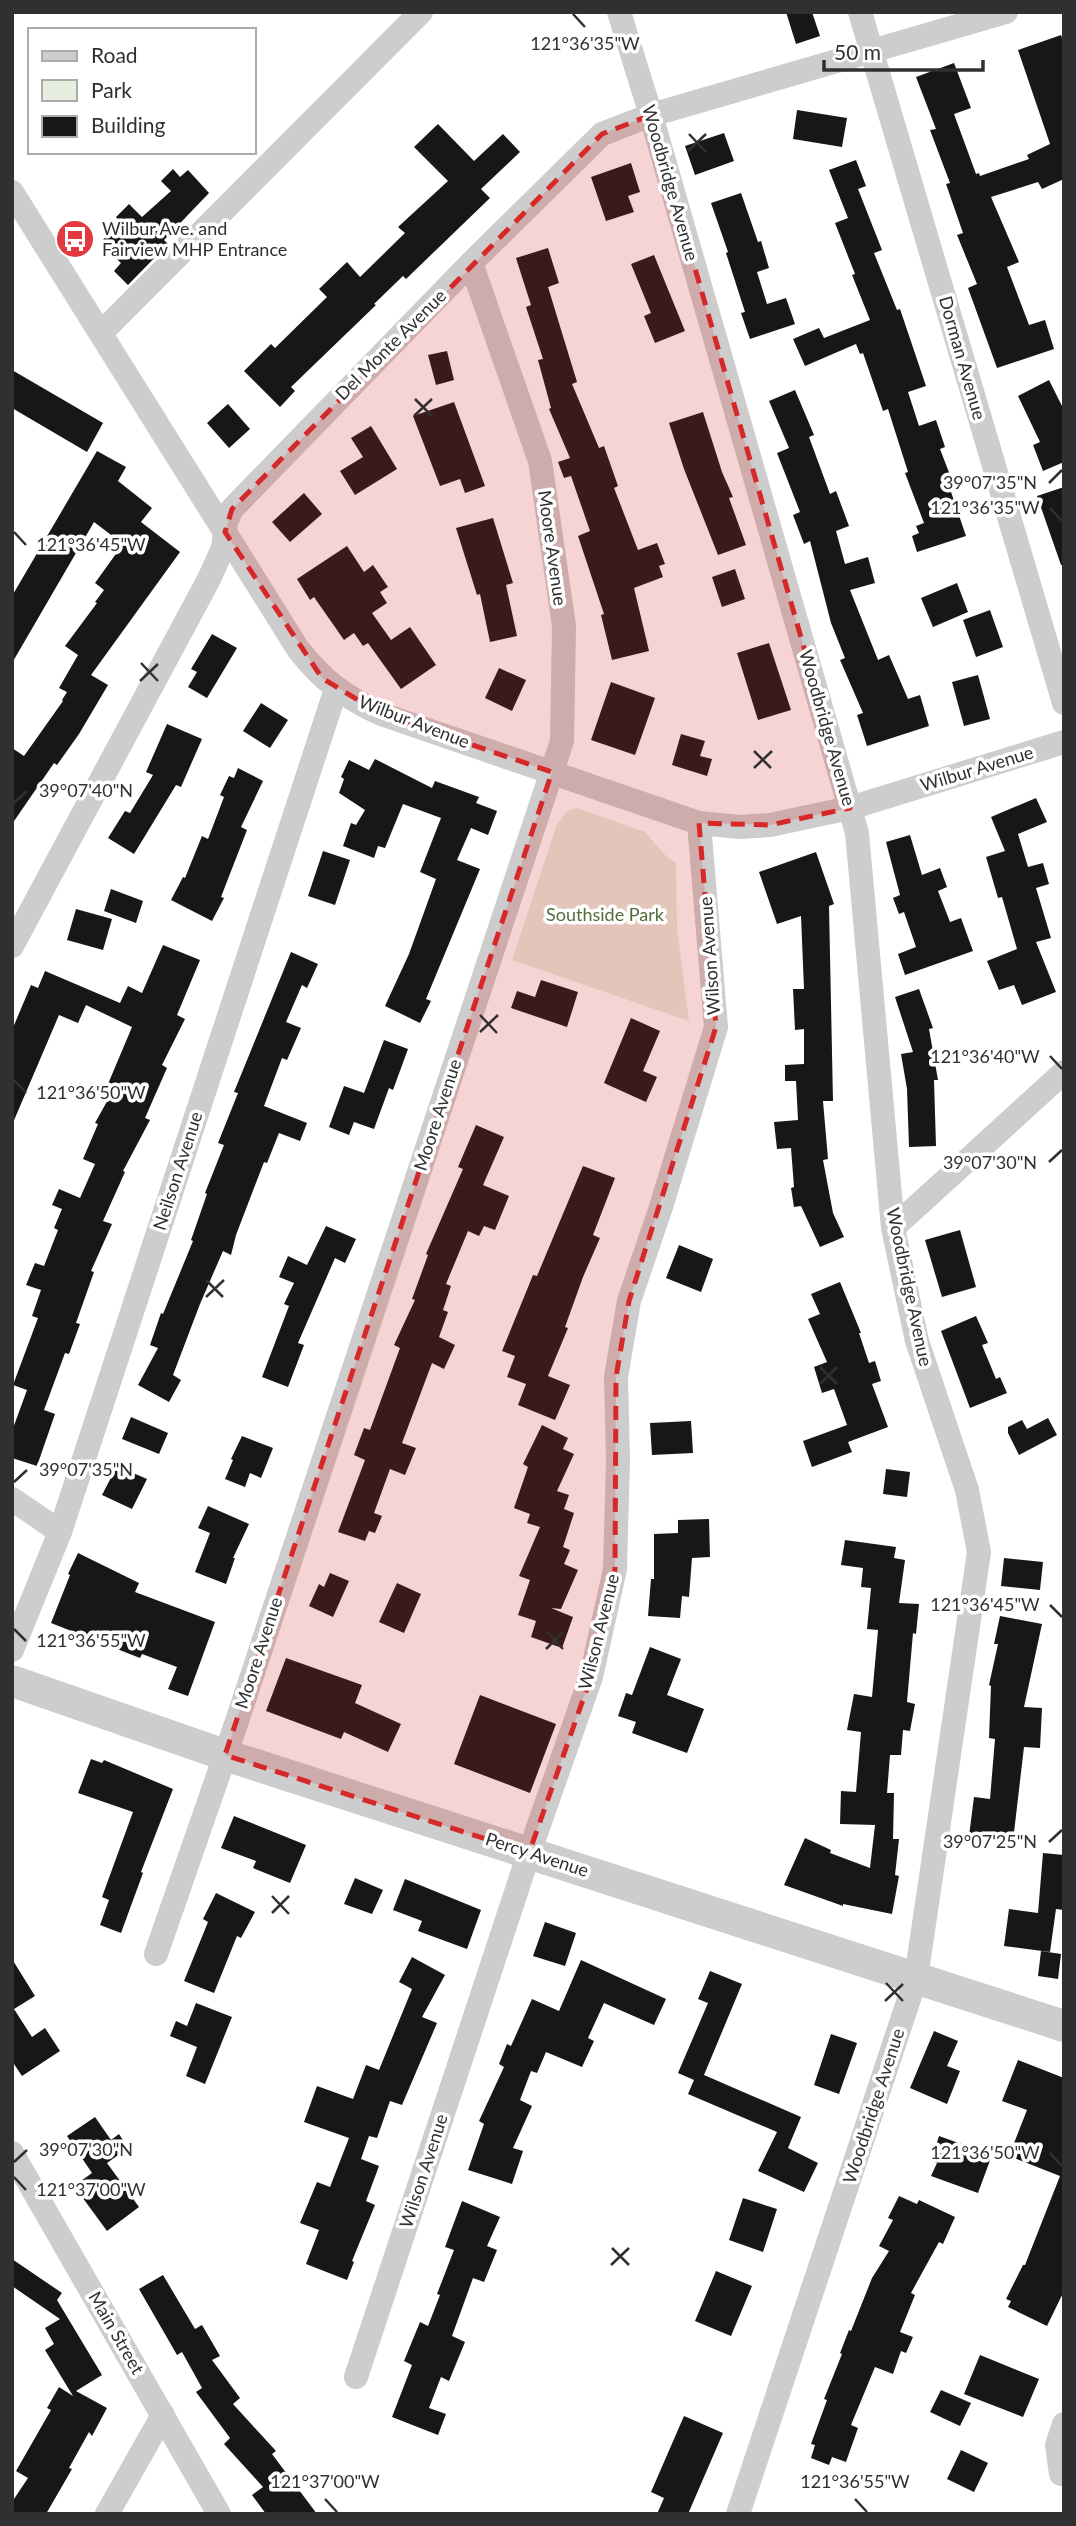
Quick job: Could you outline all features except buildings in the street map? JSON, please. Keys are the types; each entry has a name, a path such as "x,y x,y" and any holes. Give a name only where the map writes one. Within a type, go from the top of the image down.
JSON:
{"street":[{"path":"101,333 421,12"},
{"name":"Woodbridge Avenue","path":"619,12 857,833 893,1228 917,1341 967,1490 979,1552 916,1978 738,2514"},
{"name":"Dorman Avenue","path":"860,12 1064,703"},
{"name":"Del Monte Avenue","path":"12,946 209,579 223,548 232,509 471,263 603,134 651,115 1006,12"},
{"name":"Wilbur Avenue","path":"12,192 298,649 322,678 336,689 381,714 699,823 740,827 770,825 850,808 1064,742"},
{"name":"Moore Avenue","path":"156,1954 225,1755 562,741 564,626 540,461 471,263"},
{"name":"Neilson Avenue","path":"12,1650 60,1532 336,689"},
{"name":"Wilson Avenue","path":"356,2377 529,1853 591,1677 615,1569 618,1461 616,1377 629,1301 716,1027 699,823"},
{"path":"893,1228 1064,1072"},
{"path":"12,1499 60,1532"},
{"name":"Percy Avenue","path":"12,1681 225,1755 1064,2026"},
{"name":"Main Street","path":"12,2153 219,2514"},
{"path":"107,2514 163,2415"},
{"path":"1061,2474 1057,2445 1064,2424"}],"highlighted area":[{"path":"651,115 850,808 770,825 699,823 716,1027 629,1301 616,1377 615,1569 591,1677 529,1853 225,1755 552,772 381,714 322,678 225,532 232,509 602,134"}],"green space":[{"name":"Southside Park","path":"577,808 645,832 665,855 676,863 677,928 689,1021 512,960 557,824 569,810"}],"place":[{"name":"Wilbur Ave. and Fairview MHP Entrance","path":"75,239"}]}
